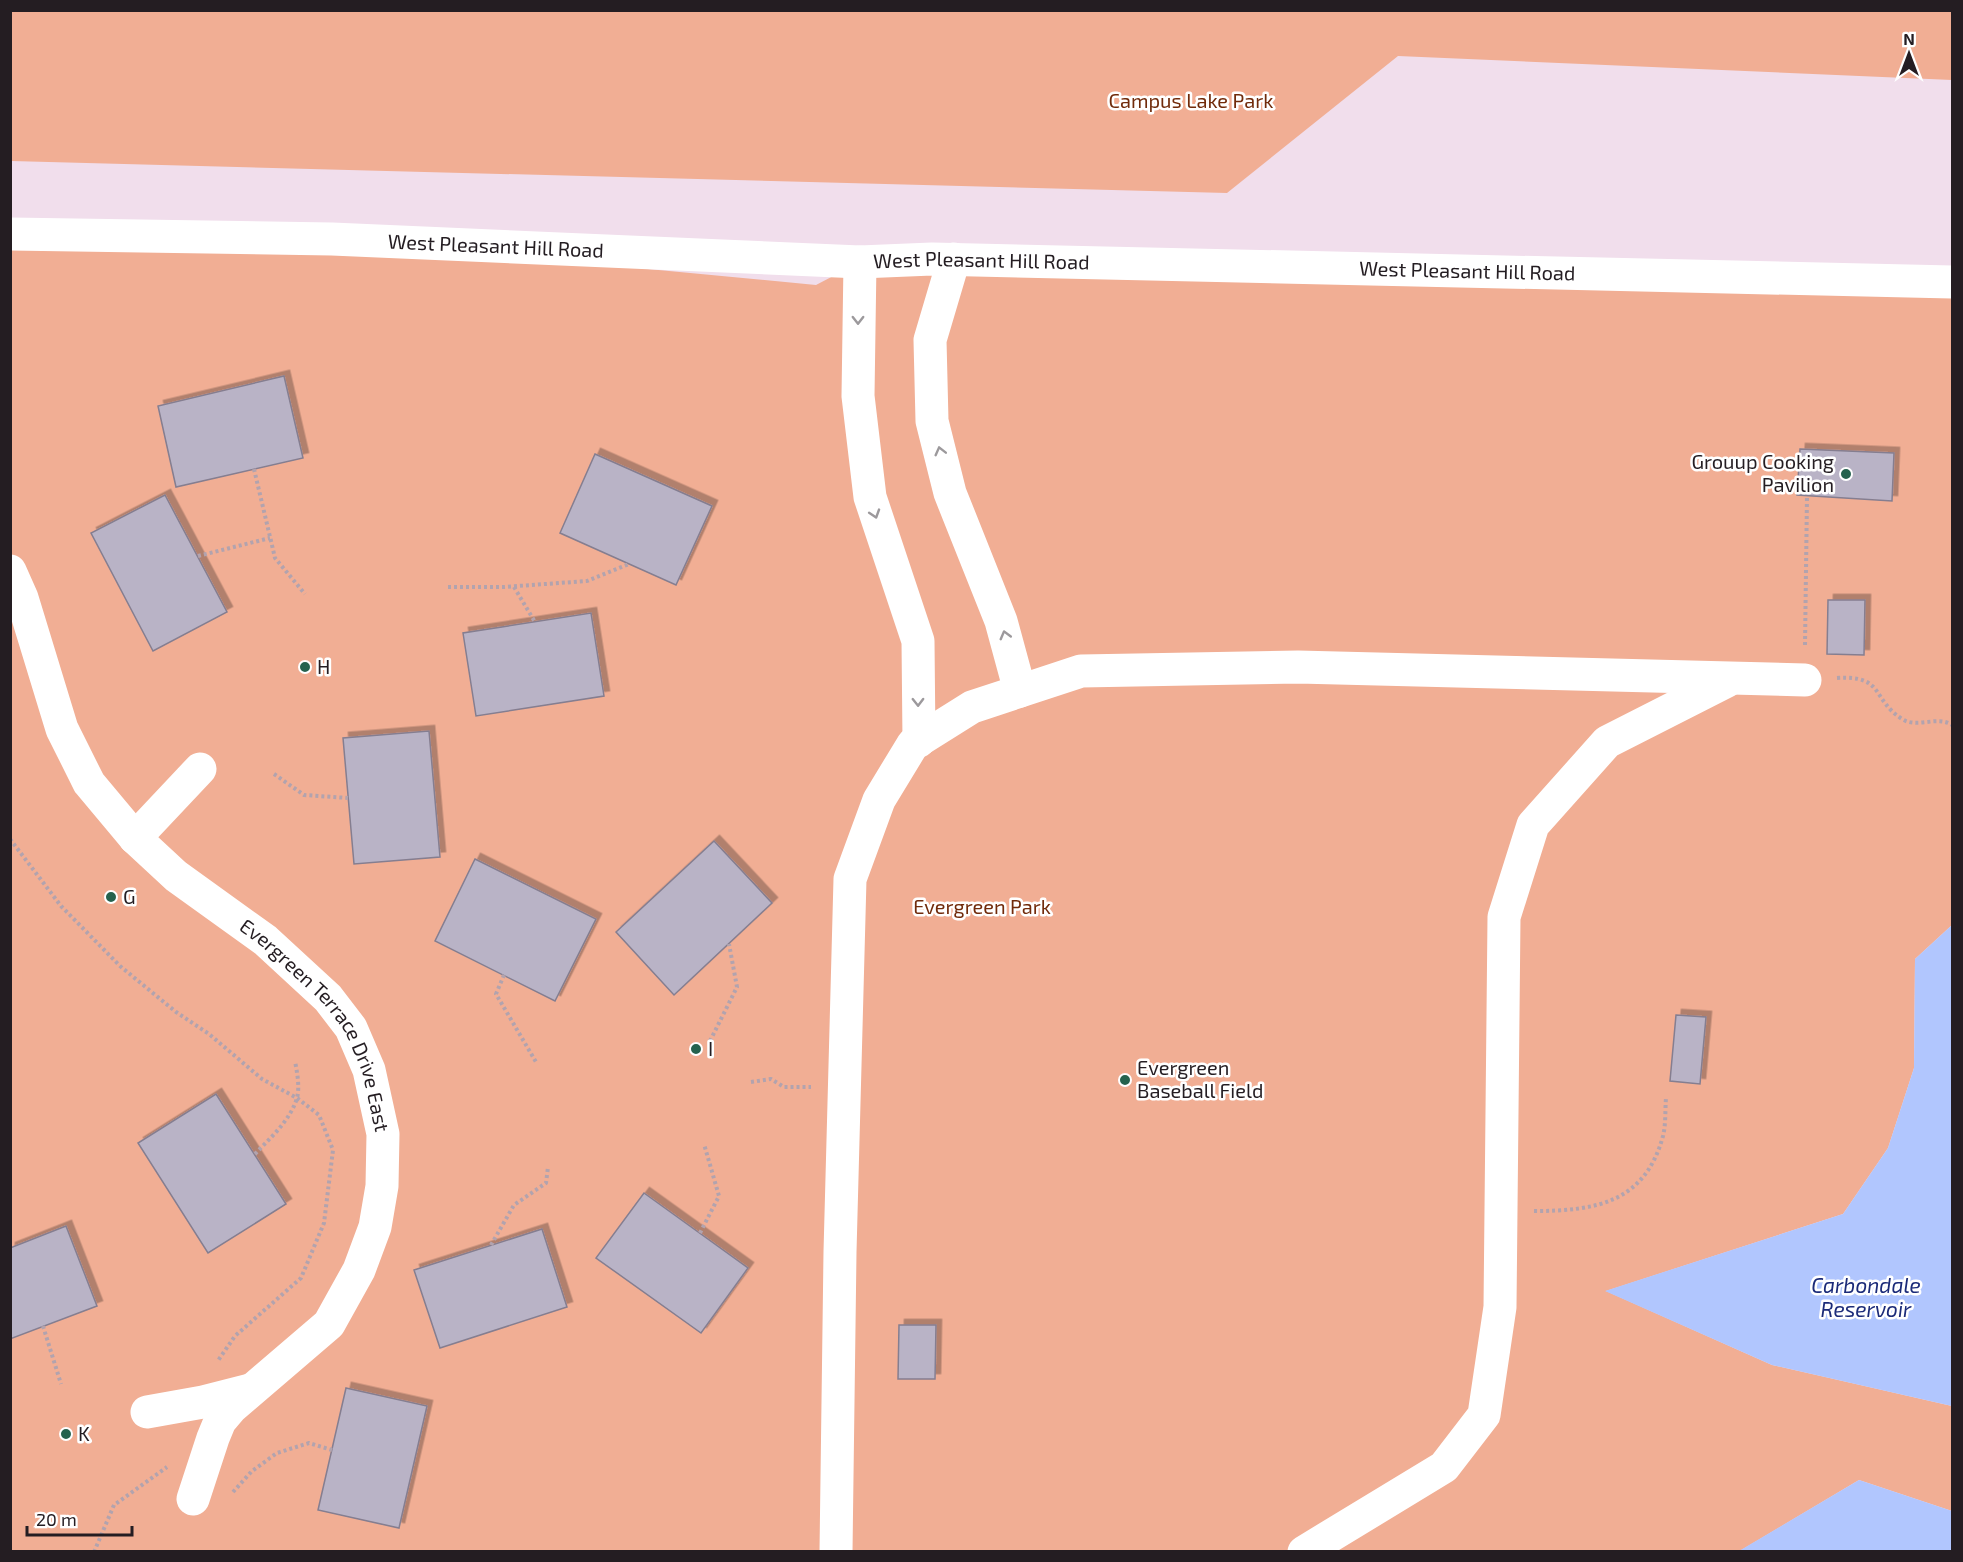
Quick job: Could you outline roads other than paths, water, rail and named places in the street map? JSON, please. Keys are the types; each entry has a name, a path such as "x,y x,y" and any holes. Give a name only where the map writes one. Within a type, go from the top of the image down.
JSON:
{"street":[{"name":"West Pleasant Hill Road","path":"10,234 332,239 860,262 954,259 1953,282"},
{"path":"954,259 930,340 932,421 950,493 1001,621 1020,691"},
{"path":"860,262 858,396 870,497 918,641 919,741"},
{"name":"Evergreen Terrace Drive East","path":"10,571 22,598 62,729 89,783 135,838 176,876 265,940 328,998 351,1028 369,1070 383,1134 382,1186 375,1227 359,1270 329,1324 231,1408 220,1421 193,1499"},
{"path":"836,1551 840,1252 850,879 879,800 913,744 972,707 1081,671 1287,668 1805,680"},
{"path":"1304,1551 1444,1467 1484,1415 1500,1307 1503,917 1533,825 1607,742 1732,678"},
{"path":"135,838 200,769"},
{"path":"147,1412 203,1402 255,1389"}],"water":[{"name":"Carbondale Reservoir","path":"1952,925 1952,1406 1772,1365 1605,1291 1843,1214 1888,1148 1914,1068 1915,959"},
{"path":"1859,1480 1952,1511 1952,1551 1739,1551"}],"place":[{"name":"Grouup Cooking Pavilion","path":"1846,474"},
{"name":"H","path":"305,667"},
{"name":"G","path":"111,897"},
{"name":"I","path":"696,1049"},
{"name":"Evergreen Baseball Field","path":"1125,1080"},
{"name":"K","path":"66,1434"}],"park label":[{"name":"Campus Lake Park","path":"1191,101"},
{"name":"Evergreen Park","path":"982,907"}]}
